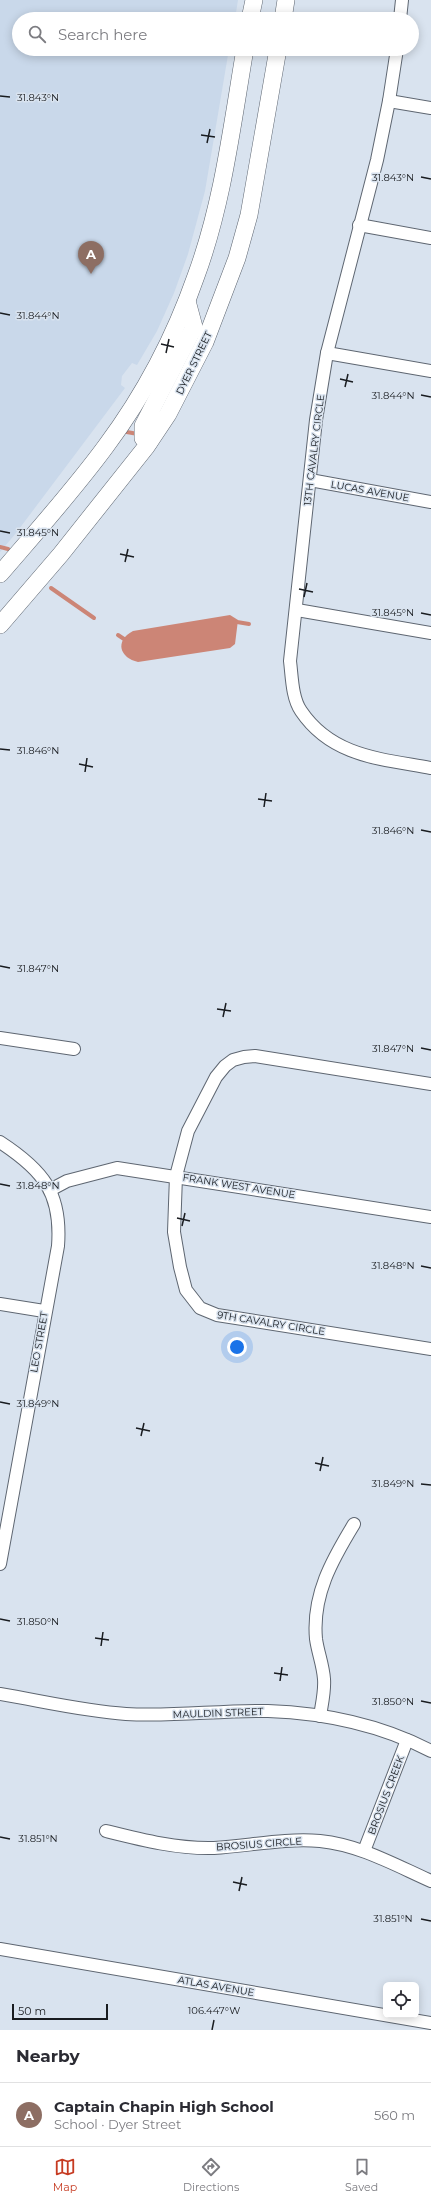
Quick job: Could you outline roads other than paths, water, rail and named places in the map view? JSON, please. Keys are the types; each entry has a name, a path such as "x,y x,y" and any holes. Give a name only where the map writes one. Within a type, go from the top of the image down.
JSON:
{"main road":[{"path":"251,12 254,0"},
{"path":"284,12 286,0"},
{"path":"0,574 82,478 107,445 135,403 160,358 187,301 209,235 221,186 244,56"},
{"name":"DYER STREET","path":"0,625 61,554 149,442 178,396 205,342 223,301 249,216 277,56"},
{"path":"149,442 143,438 143,426 194,327 187,301"}],"street":[{"path":"401,12 402,0"},
{"name":"13TH CAVALRY CIRCLE","path":"396,56 390,101 377,160 359,225 328,353 316,420 290,661 293,687 301,711 320,732 343,749 369,757 431,768"},
{"path":"390,101 431,108"},
{"path":"359,225 431,238"},
{"path":"328,353 431,371"},
{"name":"LUCAS AVENUE","path":"310,480 431,502"},
{"path":"296,610 431,633"},
{"path":"0,1038 74,1049"},
{"name":"9TH CAVALRY CIRCLE","path":"431,1084 255,1056 233,1060 225,1066 216,1077 188,1131 176,1176 174,1232 180,1267 186,1290 200,1308 217,1315 431,1349"},
{"name":"LEO STREET","path":"0,1142 22,1156 39,1174 50,1190 57,1206 59,1225 58,1246 44,1311 0,1564"},
{"name":"FRANK WEST AVENUE","path":"50,1190 67,1181 117,1168 431,1217"},
{"path":"0,1304 44,1311"},
{"path":"320,1716 324,1695 324,1678 316,1640 316,1619 319,1596 325,1576 335,1555 354,1524"},
{"name":"MAULDIN STREET","path":"0,1694 77,1708 125,1714 184,1715 267,1711 320,1716 366,1725 407,1740 431,1751"},
{"name":"BROSIUS CREEK","path":"364,1851 407,1740"},
{"name":"BROSIUS CIRCLE","path":"106,1831 176,1847 235,1846 294,1840 321,1841 364,1851 431,1881"},
{"name":"ATLAS AVENUE","path":"0,1948 431,2023"}],"waterway":[{"path":"121,431 138,434"},
{"path":"0,547 8,549"},
{"path":"51,588 94,618"},
{"path":"237,622 249,624"},
{"path":"118,635 124,639"}],"place":[{"name":"Captain Chapin High School","path":"91,274"}]}
